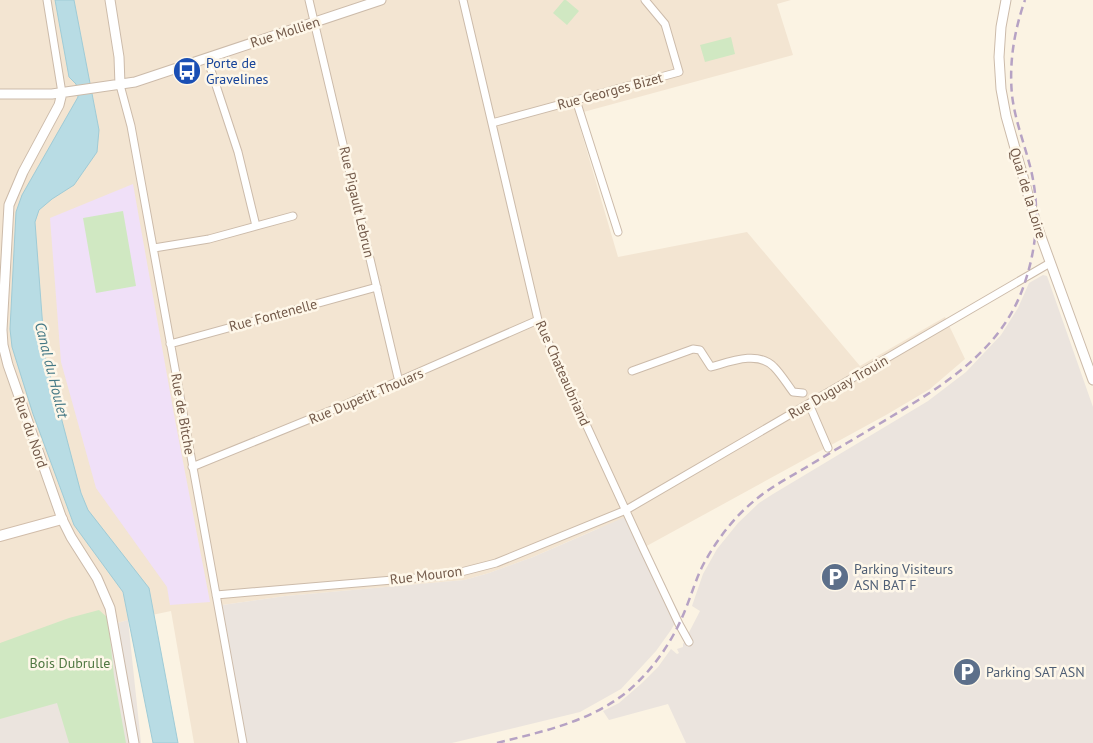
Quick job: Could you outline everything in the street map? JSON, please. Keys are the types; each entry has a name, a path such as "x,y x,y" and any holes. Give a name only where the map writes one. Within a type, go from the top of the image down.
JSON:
{"main road":[{"path":"0,536 62,519"}],"street":[{"path":"47,0 62,93"},
{"path":"110,0 119,57 120,85"},
{"name":"Rue Pigault Lebrun","path":"309,0 399,382"},
{"name":"Rue Mollien","path":"0,94 39,95 120,85 147,78 381,0"},
{"name":"Rue Chateaubriand","path":"463,0 538,320 689,642"},
{"name":"Rue Georges Bizet","path":"492,123 678,72 665,24 645,0"},
{"name":"Quai de la Loire","path":"1006,0 1000,47 1001,89 1008,124 1028,197 1093,380"},
{"path":"207,58 238,152 256,226"},
{"name":"Rue de Bitche","path":"120,85 130,117 243,743"},
{"name":"Rue du Nord","path":"62,93 57,109 12,196 8,213 2,279 4,352 62,519 97,578 110,608 134,743"},
{"path":"576,100 618,232"},
{"path":"154,248 203,240 293,216"},
{"name":"Rue Duguay Trouin","path":"626,510 1050,263"},
{"name":"Rue Fontenelle","path":"170,344 377,287"},
{"name":"Rue Dupetit Thouars","path":"192,466 303,423 538,320"},
{"path":"632,371 694,349 700,350 711,367 743,357 767,362 773,365 793,392 803,393"},
{"path":"809,404 828,448"},
{"name":"Rue Mouron","path":"216,595 426,577 461,572 514,556 626,510"}],"shaded area":[{"path":"0,0 791,0 777,4 793,55 576,114 618,257 747,232 860,366 945,317 965,359 930,389 886,415 643,548 599,528 533,557 464,580 285,596 222,605 247,743 194,743 171,611 128,620 0,656"},
{"path":"133,184 210,602 170,605 167,587 96,488 61,362 50,218"},
{"path":"1043,275 1047,276 1093,407 1093,743 686,743 668,704 609,720 603,711 619,703 642,683 658,667 671,649 677,654 679,653 677,649 683,647 700,611 692,606 703,574 717,549 738,523 759,503 928,401 966,372 1001,335 1018,308 1029,283"},
{"path":"625,517 680,614 656,651 621,689 580,712 452,743 247,743 222,605 285,596 464,580 533,557"},
{"name":"Bois Dubrulle","path":"128,620 141,743 0,743 0,656"}],"green space":[{"path":"564,0 579,11 567,25 553,13"},
{"path":"731,37 735,54 705,62 700,45"},
{"path":"123,211 136,286 96,293 83,218"},
{"name":"Bois Dubrulle","path":"99,610 108,618 114,676 126,743 69,743 57,703 0,719 0,643 69,618"}],"water":[{"path":"55,0 74,0 99,130 97,152 74,185 39,210 35,222 45,356 81,493 88,510 149,588 178,743 153,743 123,592 74,525 33,414 12,347 10,329 16,212 22,195 78,97 76,84 69,77"}],"railway":[{"path":"497,743 582,718 598,711 628,691 662,653 681,620 708,556 726,530 746,508 772,487 950,379 969,364 1001,329 1014,308 1024,285 1032,257 1036,228 1034,184 1015,114 1011,83 1013,47 1025,0"}],"place":[{"name":"Porte de Gravelines","path":"187,71"},
{"name":"Parking Visiteurs ASN BAT F","path":"835,577"},
{"name":"Parking SAT ASN","path":"967,672"}],"water label":[{"name":"Canal du Houlet","path":"52,370"}]}
